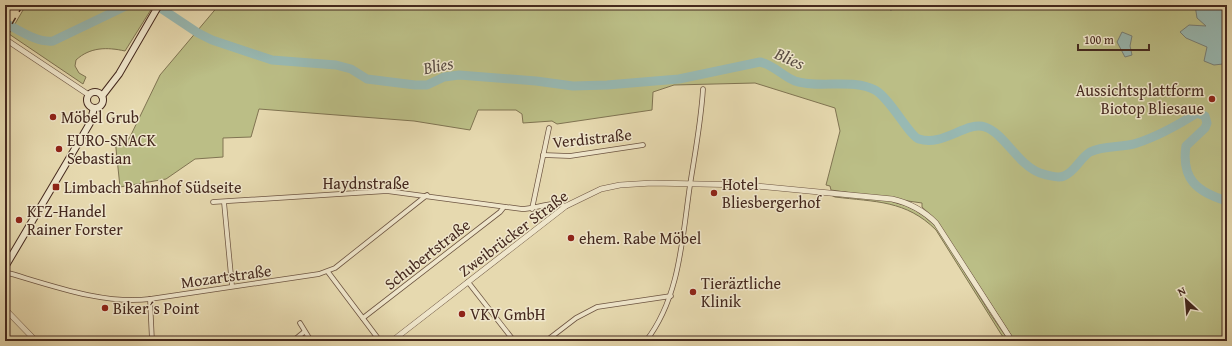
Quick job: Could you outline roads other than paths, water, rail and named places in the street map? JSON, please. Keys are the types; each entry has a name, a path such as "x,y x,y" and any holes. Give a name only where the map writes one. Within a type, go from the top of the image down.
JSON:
{"main road":[{"path":"5,267 90,123 94,108 102,104 102,96 116,78 159,5"},
{"path":"94,108 88,103 89,95 95,92 102,96"}],"street":[{"path":"5,39 89,95"},
{"path":"646,341 662,319 671,296 678,265 690,183 700,133 703,89"},
{"path":"532,209 549,128"},
{"name":"Verdistraße","path":"543,155 570,156 643,145"},
{"name":"Zweibrücker Straße","path":"392,341 566,206 590,194 620,185 690,183 832,192 896,200 910,204 924,212 936,223 1012,341"},
{"name":"Haydnstraße","path":"213,202 364,192 399,192 504,207 532,209 555,204 566,206"},
{"name":"Mozartstraße","path":"5,272 97,297 124,301 150,299 328,272 359,250 426,195"},
{"path":"224,202 232,286"},
{"name":"Schubertstraße","path":"363,318 500,212 504,207"},
{"path":"328,272 380,341"},
{"path":"468,282 514,341"},
{"path":"546,341 576,318 598,307 671,296"},
{"path":"150,299 152,341"},
{"path":"5,309 36,341"},
{"path":"300,323 304,332 311,341"},
{"path":"293,341 304,332"}],"water":[{"path":"1195,5 1227,5 1227,55 1223,64 1214,65 1204,61 1207,47 1186,38 1180,32 1189,25 1206,26 1197,18"},
{"path":"1122,32 1132,36 1130,46 1132,55 1125,57 1117,42"}],"waterway":[{"name":"Blies","path":"5,23 34,38 53,41 128,5"},
{"name":"Blies","path":"156,5 198,33 212,40 272,60 336,65 351,69 367,79 415,85 427,85 444,77 459,75 536,81 573,86 607,85 679,79 760,62 765,63 795,81 815,84 846,84 866,86 875,90 887,101 910,132 919,139 928,141 937,140 970,127 985,127 992,130 999,136 1018,157 1032,169 1048,176 1055,177 1061,177 1068,174 1090,152 1101,148 1132,145 1168,130 1197,113 1205,116 1207,123 1205,128 1186,146 1185,157 1189,176 1193,182 1207,193 1227,201"},
{"path":"887,5 891,10"}],"railway":[{"path":"5,36 23,5"}],"place":[{"name":"Aussichtsplattform Biotop Bliesaue","path":"1212,99"},
{"name":"Möbel Grub","path":"53,117"},
{"name":"EURO-SNACK Sebastian","path":"59,149"},
{"name":"Limbach Bahnhof Südseite","path":"56,187"},
{"name":"Hotel Bliesbergerhof","path":"714,193"},
{"name":"KFZ-Handel Rainer Forster","path":"19,220"},
{"name":"ehem. Rabe Möbel","path":"571,238"},
{"name":"Tieräztliche Klinik","path":"693,292"},
{"name":"Biker´s Point","path":"105,308"},
{"name":"VKV GmbH","path":"462,314"}]}
